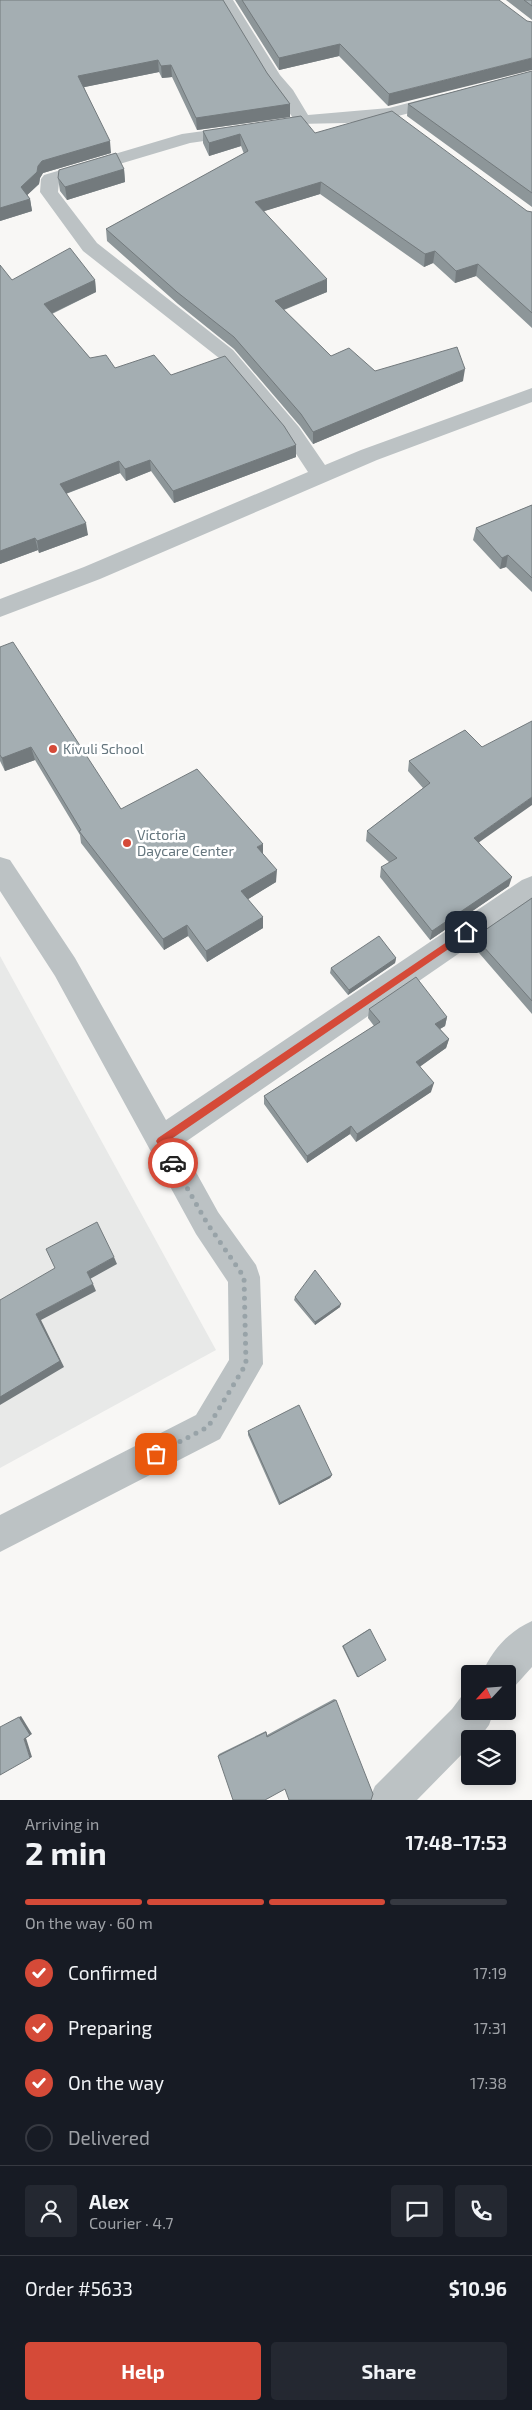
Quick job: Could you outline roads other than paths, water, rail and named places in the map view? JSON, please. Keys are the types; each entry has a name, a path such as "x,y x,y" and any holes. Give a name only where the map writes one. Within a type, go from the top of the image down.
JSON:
{"street":[{"path":"225,0 273,78 287,94 303,120"},
{"path":"283,126 303,120 390,113 463,94"},
{"path":"390,113 409,125"},
{"path":"254,129 188,138 50,179 48,192 90,246 226,354 292,432 321,475"},
{"path":"0,608 92,573 321,475 532,395"},
{"path":"0,868 64,967 207,1223 244,1277 246,1364 208,1427 0,1534"},
{"path":"161,1141 532,888"},
{"path":"509,1665 532,1640"},
{"path":"389,1800 468,1720"}],"place":[{"name":"Kivuli School","path":"53,749"},
{"name":"Victoria Daycare Center","path":"127,843"}]}
